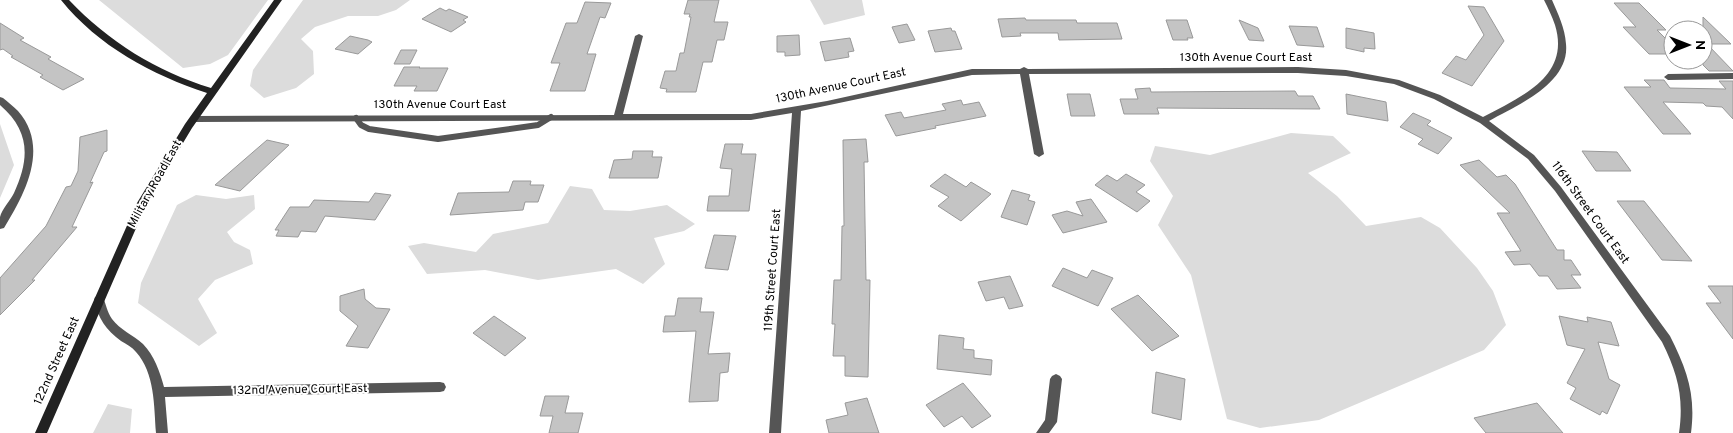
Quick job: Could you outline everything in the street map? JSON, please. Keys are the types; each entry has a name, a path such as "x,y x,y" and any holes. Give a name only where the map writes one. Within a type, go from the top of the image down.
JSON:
{"main road":[{"path":"65,0 112,42 135,59 187,84 212,91 278,0"},
{"name":"Military Road East","path":"99,300 139,211 212,91"},
{"name":"122nd Street East","path":"40,433 99,300"}],"street":[{"path":"1483,121 1540,87 1559,64 1564,47 1564,38 1557,16 1548,0"},
{"path":"618,117 639,36"},
{"path":"1024,70 1039,154"},
{"name":"130th Avenue Court East","path":"194,119 751,117 960,74 1024,70 1298,70 1346,73 1396,82 1436,97 1483,121"},
{"path":"1668,77 1733,76"},
{"path":"0,100 9,106 20,120 27,135 29,165 21,188 0,225"},
{"name":"119th Street Court East","path":"775,433 797,109"},
{"name":"116th Street Court East","path":"1483,121 1508,138 1541,168 1666,339 1679,363 1687,388 1689,412 1685,433"},
{"path":"99,300 102,316 113,330 139,347 155,372 160,392 162,433"},
{"path":"1042,433 1051,422 1056,380"},
{"name":"132nd Avenue Court East","path":"160,392 440,387"}],"lane":[{"path":"356,118 361,125 369,128 438,139 538,125 551,117"}],"shaded area":[{"path":"99,0 268,0 228,55 210,64 183,68"},
{"path":"303,0 410,0 396,10 378,16 348,16 315,27 301,39 313,51 314,74 296,88 264,98 250,86 253,70"},
{"path":"810,0 862,0 865,15 824,25"},
{"path":"0,124 14,165 0,198"},
{"path":"1291,133 1333,136 1351,153 1308,173 1337,196 1366,226 1421,217 1440,228 1477,268 1493,291 1506,325 1484,350 1319,420 1260,428 1227,419 1191,275 1158,225 1173,196 1150,161 1155,146 1210,155"},
{"path":"570,186 592,189 604,210 630,211 667,205 695,224 684,231 654,238 665,264 643,284 616,269 538,280 485,270 427,274 408,246 424,243 476,252 493,234 548,223"},
{"path":"196,195 226,199 254,195 255,209 227,232 234,242 250,250 253,264 215,280 198,299 217,333 199,346 138,303 141,283 177,205"},
{"path":"108,404 132,409 130,433 93,433"}],"building":[{"path":"688,0 719,0 714,22 728,22 724,40 717,40 712,62 703,62 696,92 666,92 667,89 660,88 665,71 676,71 680,53 684,53 691,17 689,17 690,14 684,14"},
{"path":"585,2 611,3 605,18 600,17 587,54 596,54 585,91 550,91 560,63 551,63 566,23 577,23"},
{"path":"1614,3 1639,3 1663,27 1663,30 1657,30 1663,36 1663,54 1649,54 1623,27 1636,27"},
{"path":"1468,6 1484,7 1504,41 1472,86 1442,73 1456,56 1466,60 1484,35"},
{"path":"440,8 446,11 449,9 468,17 463,20 466,22 451,32 422,19"},
{"path":"1025,18 1026,20 1076,20 1077,23 1117,23 1122,39 1059,40 1058,33 1020,33 1021,36 1002,37 998,19"},
{"path":"1166,20 1187,20 1193,38 1173,40"},
{"path":"1239,20 1258,28 1264,41 1249,40"},
{"path":"0,23 24,38 20,40 51,57 48,59 84,79 63,90 40,77 43,75 11,57 13,56 3,49 0,50"},
{"path":"907,24 915,40 899,43 892,27"},
{"path":"1289,26 1317,27 1324,47 1297,45"},
{"path":"1713,27 1731,44 1713,44"},
{"path":"951,28 952,31 955,31 962,49 935,52 928,31"},
{"path":"1346,28 1374,33 1375,49 1364,48 1364,52 1346,48"},
{"path":"799,35 800,55 785,56 785,52 777,52 777,36"},
{"path":"350,36 372,42 358,54 335,49"},
{"path":"850,38 854,51 848,52 849,57 825,61 820,42"},
{"path":"401,50 417,50 410,64 394,64"},
{"path":"1713,50 1733,71 1709,71 1713,70"},
{"path":"404,67 448,68 437,91 414,91 417,86 394,86"},
{"path":"1644,80 1664,80 1670,88 1726,89 1719,81 1733,81 1733,119 1722,107 1706,106 1703,103 1663,102 1691,134 1663,134 1624,87 1651,87"},
{"path":"1150,88 1151,92 1295,91 1298,96 1313,96 1320,109 1157,108 1159,114 1124,114 1120,99 1138,99 1135,89"},
{"path":"1067,94 1090,94 1095,116 1071,116"},
{"path":"1346,94 1386,102 1388,121 1347,114"},
{"path":"961,100 963,105 979,102 986,116 896,136 885,115 901,112 904,118 946,110 942,104"},
{"path":"1413,113 1431,121 1427,125 1452,138 1438,154 1418,144 1423,139 1400,127"},
{"path":"107,130 107,151 104,152 90,183 93,182 72,227 77,227 32,280 35,280 0,315 0,278 46,226 66,187 71,186 78,171 80,137"},
{"path":"866,139 868,162 864,162 866,280 870,280 868,377 845,376 845,356 833,356 835,324 832,324 834,280 841,280 842,226 844,226 843,140"},
{"path":"267,140 289,145 240,191 215,185"},
{"path":"725,144 743,144 741,154 756,154 749,211 707,211 709,196 729,196 732,169 720,168"},
{"path":"633,151 653,151 652,157 662,157 658,178 609,178 614,160 632,159"},
{"path":"1582,151 1617,152 1631,171 1596,171"},
{"path":"1479,160 1497,177 1506,175 1515,184 1557,250 1564,250 1564,260 1571,260 1581,275 1571,275 1581,288 1557,289 1548,276 1539,276 1530,264 1514,265 1505,252 1521,251 1497,213 1510,213 1460,165"},
{"path":"945,174 966,187 971,182 991,194 961,221 938,206 949,197 930,186"},
{"path":"1126,174 1145,185 1136,192 1150,201 1137,212 1095,185 1107,175 1117,181"},
{"path":"513,181 531,181 530,185 544,185 538,202 525,202 523,210 450,215 458,193 509,192"},
{"path":"1012,190 1030,195 1028,200 1035,202 1027,225 1001,217"},
{"path":"375,193 391,195 375,220 325,216 316,232 301,231 298,237 276,236 279,230 275,230 290,207 309,207 314,200 369,202"},
{"path":"1091,199 1107,222 1063,233 1052,215 1067,211 1083,216 1076,202"},
{"path":"1617,201 1644,201 1692,261 1662,260"},
{"path":"714,235 736,236 728,270 705,268"},
{"path":"1063,268 1087,278 1092,270 1113,278 1098,306 1052,286"},
{"path":"1010,276 1023,306 1009,309 1004,297 986,301 978,282"},
{"path":"1708,286 1733,286 1733,339 1706,303 1721,303"},
{"path":"364,289 365,299 376,308 390,309 368,348 346,346 358,326 340,311 340,296"},
{"path":"1138,295 1179,336 1152,351 1111,309"},
{"path":"678,298 702,298 700,312 714,312 708,354 730,353 728,372 720,373 718,401 689,402 696,331 663,332 665,316 675,316"},
{"path":"494,316 526,338 505,356 473,333"},
{"path":"1559,316 1588,322 1587,317 1611,322 1619,346 1598,342 1609,379 1620,385 1607,414 1602,411 1600,415 1570,399 1576,388 1567,383 1585,349 1567,345"},
{"path":"939,335 964,338 963,349 974,350 974,358 992,360 991,375 937,369"},
{"path":"1156,372 1185,379 1181,420 1152,413"},
{"path":"963,383 991,416 972,428 962,416 944,427 926,405"},
{"path":"545,396 569,396 565,413 583,413 578,433 549,433 553,416 540,416"},
{"path":"867,398 879,433 829,433 826,420 848,415 845,403"},
{"path":"1537,403 1563,433 1486,433 1474,418"}]}
